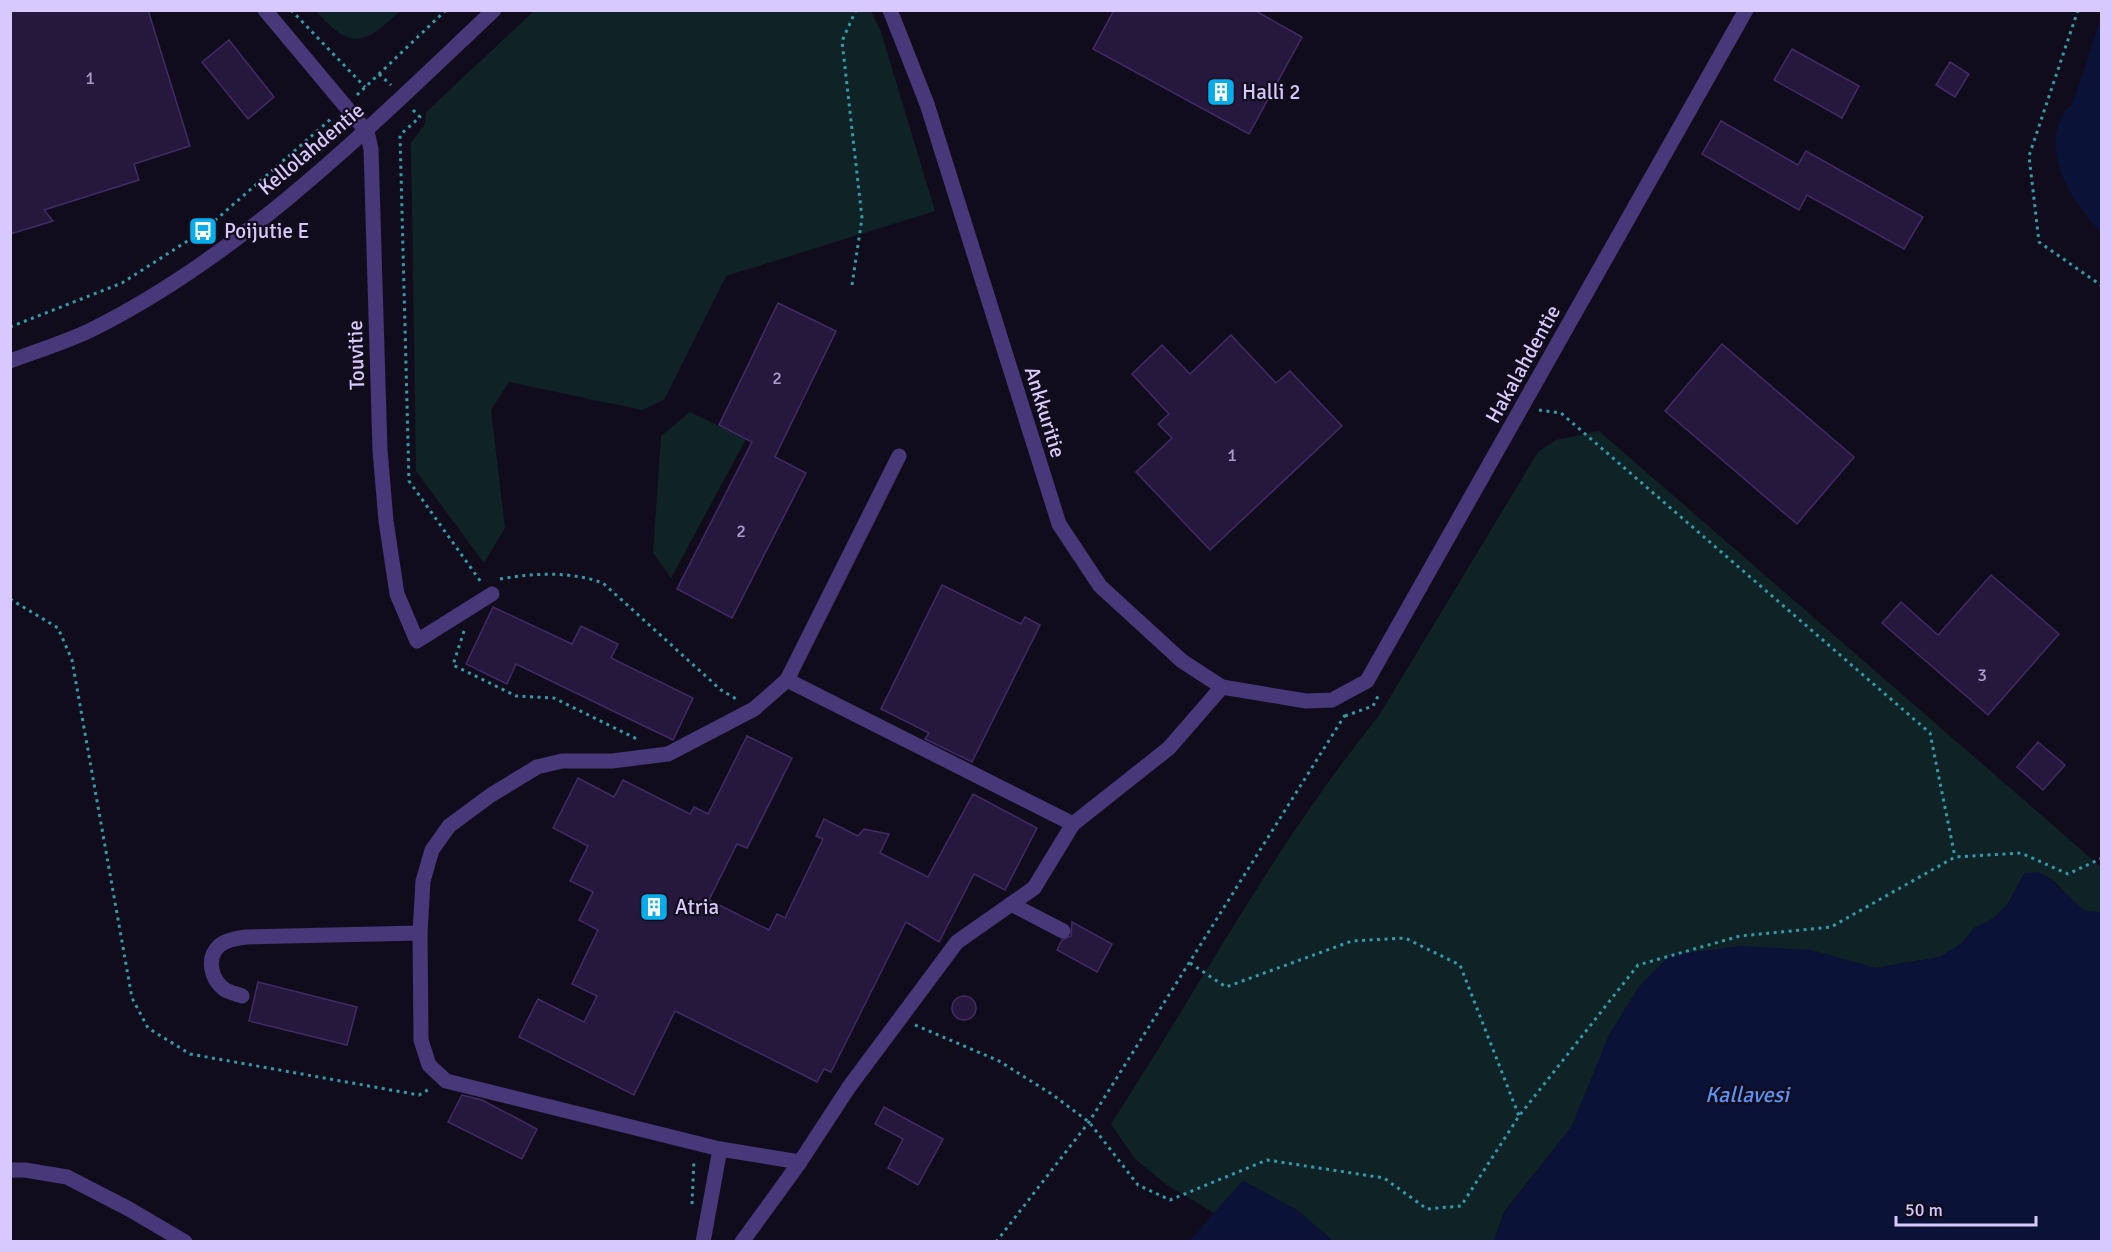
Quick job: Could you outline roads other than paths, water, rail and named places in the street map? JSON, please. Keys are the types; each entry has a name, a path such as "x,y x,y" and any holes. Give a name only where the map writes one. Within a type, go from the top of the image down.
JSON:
{"street":[{"path":"265,10 367,132"},
{"name":"Kellolahdentie","path":"10,361 90,331 145,300 203,262 367,132 494,10"},
{"name":"Ankkuritie","path":"890,10 927,104 1059,524 1100,585 1182,661 1222,687 1306,701"},
{"name":"Hakalahdentie","path":"1306,701 1332,700 1367,681 1746,10"},
{"name":"Touvitie","path":"367,132 371,149 380,450 386,521 397,594 417,641 492,594"},
{"path":"800,1162 720,1149 698,1141 446,1081 429,1065 422,1040 420,933 423,881 432,850 448,826 491,795 537,767 562,761 612,761 668,754 754,709 787,680 899,456"},
{"path":"787,680 1073,824"},
{"path":"742,1242 800,1162 849,1088 957,942 1034,888 1073,824 1169,748 1222,687"},
{"path":"1011,904 1063,931"},
{"path":"242,996 224,990 212,974 212,959 219,945 232,940 246,937 420,933"},
{"path":"703,1242 720,1149"},
{"path":"10,1170 25,1170 67,1177 129,1209 185,1242"}],"water":[{"path":"2101,16 2102,232 2072,195 2058,165 2056,149 2056,133 2061,118 2074,99"},
{"name":"Kallavesi","path":"2038,872 2049,878 2085,911 2101,912 2101,1241 1494,1241 1504,1213 1572,1126 1610,1033 1638,988 1670,955 1742,946 1811,950 1875,968 1940,957 1962,943 1974,928 1994,918 2008,904 2024,874"},
{"path":"1243,1181 1297,1210 1333,1241 1189,1241"}],"place":[{"name":"Halli 2","path":"1221,92"},
{"name":"Poijutie E","path":"203,231"},
{"name":"Atria","path":"654,907"}]}
